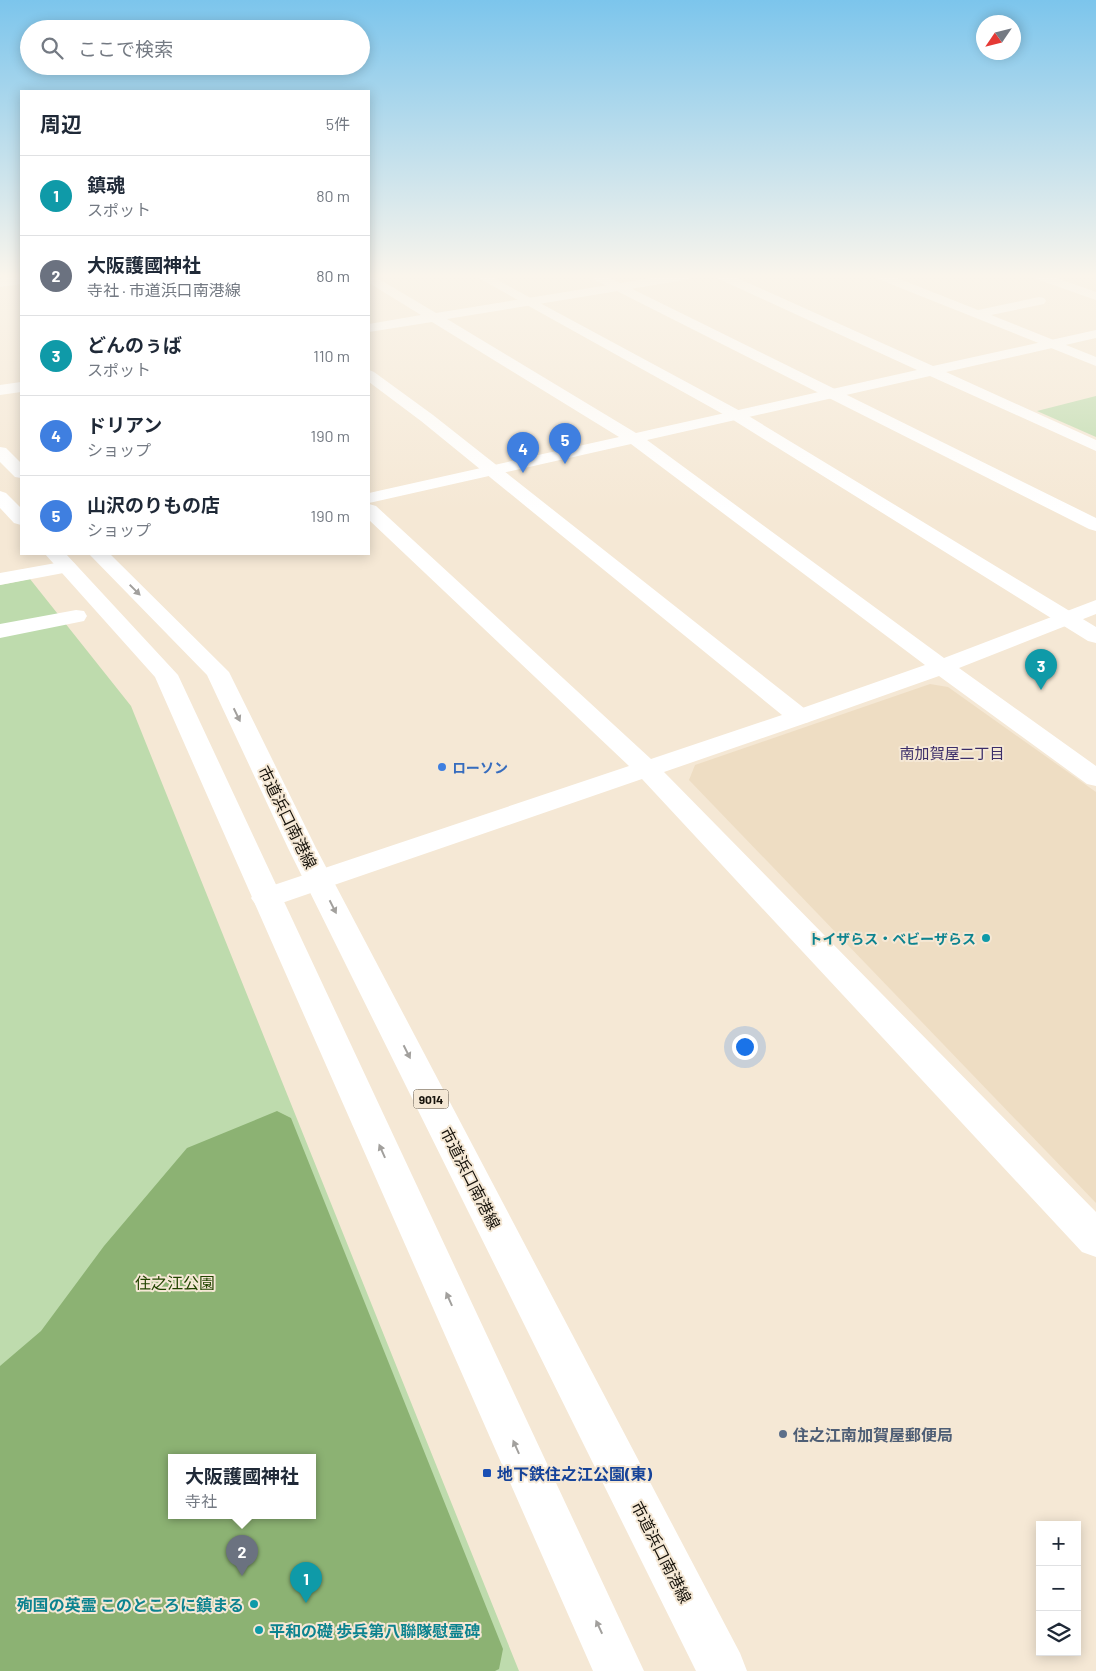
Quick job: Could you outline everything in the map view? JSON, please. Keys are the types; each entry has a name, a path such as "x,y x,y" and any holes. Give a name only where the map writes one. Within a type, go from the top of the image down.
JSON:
{"street":[{"path":"495,354 635,439 942,667 1096,778"},
{"path":"624,354 736,415 1096,636"},
{"path":"754,354 1096,525"},
{"path":"894,354 1096,446"},
{"path":"370,498 1007,354"},
{"path":"1076,354 1096,362"},
{"path":"370,377 427,418 800,717"},
{"path":"0,390 20,386"},
{"path":"0,452 20,473"},
{"path":"0,497 20,518"},
{"path":"370,511 646,768 1096,1239"},
{"name":"市道浜口南港線","path":"105,555 217,672 319,880 722,1671"},
{"path":"0,579 61,560 166,675 619,1671"},
{"path":"266,898 800,717 942,667 1096,606"},
{"path":"0,631 76,616"}],"shaded area":[{"name":"トイザらス・ベビーザらス","path":"930,684 948,687 1096,792 1096,1203 689,780 695,765"}],"green space":[{"path":"1096,396 1096,437 1037,411"},
{"name":"住之江公園","path":"30,579 131,706 519,1671 0,1671 0,585"},
{"path":"277,1111 291,1118 503,1649 499,1669 495,1671 0,1671 0,1366 41,1331 104,1246 187,1148"}],"place":[{"name":"山沢のりもの店","path":"565,464"},
{"name":"ドリアン","path":"523,473"},
{"name":"どんのぅば","path":"1041,690"},
{"name":"ローソン","path":"442,767"},
{"name":"トイザらス・ベビーザらス","path":"986,938"},
{"name":"住之江南加賀屋郵便局","path":"783,1434"},
{"name":"地下鉄住之江公園(東)","path":"487,1473"},
{"name":"大阪護國神社","path":"242,1576"},
{"name":"鎮魂","path":"306,1603"},
{"name":"殉国の英霊 このところに鎮まる","path":"254,1604"},
{"name":"平和の礎 歩兵第八聯隊慰霊碑","path":"259,1630"}],"district":[{"name":"南加賀屋二丁目","path":"952,753"}]}
